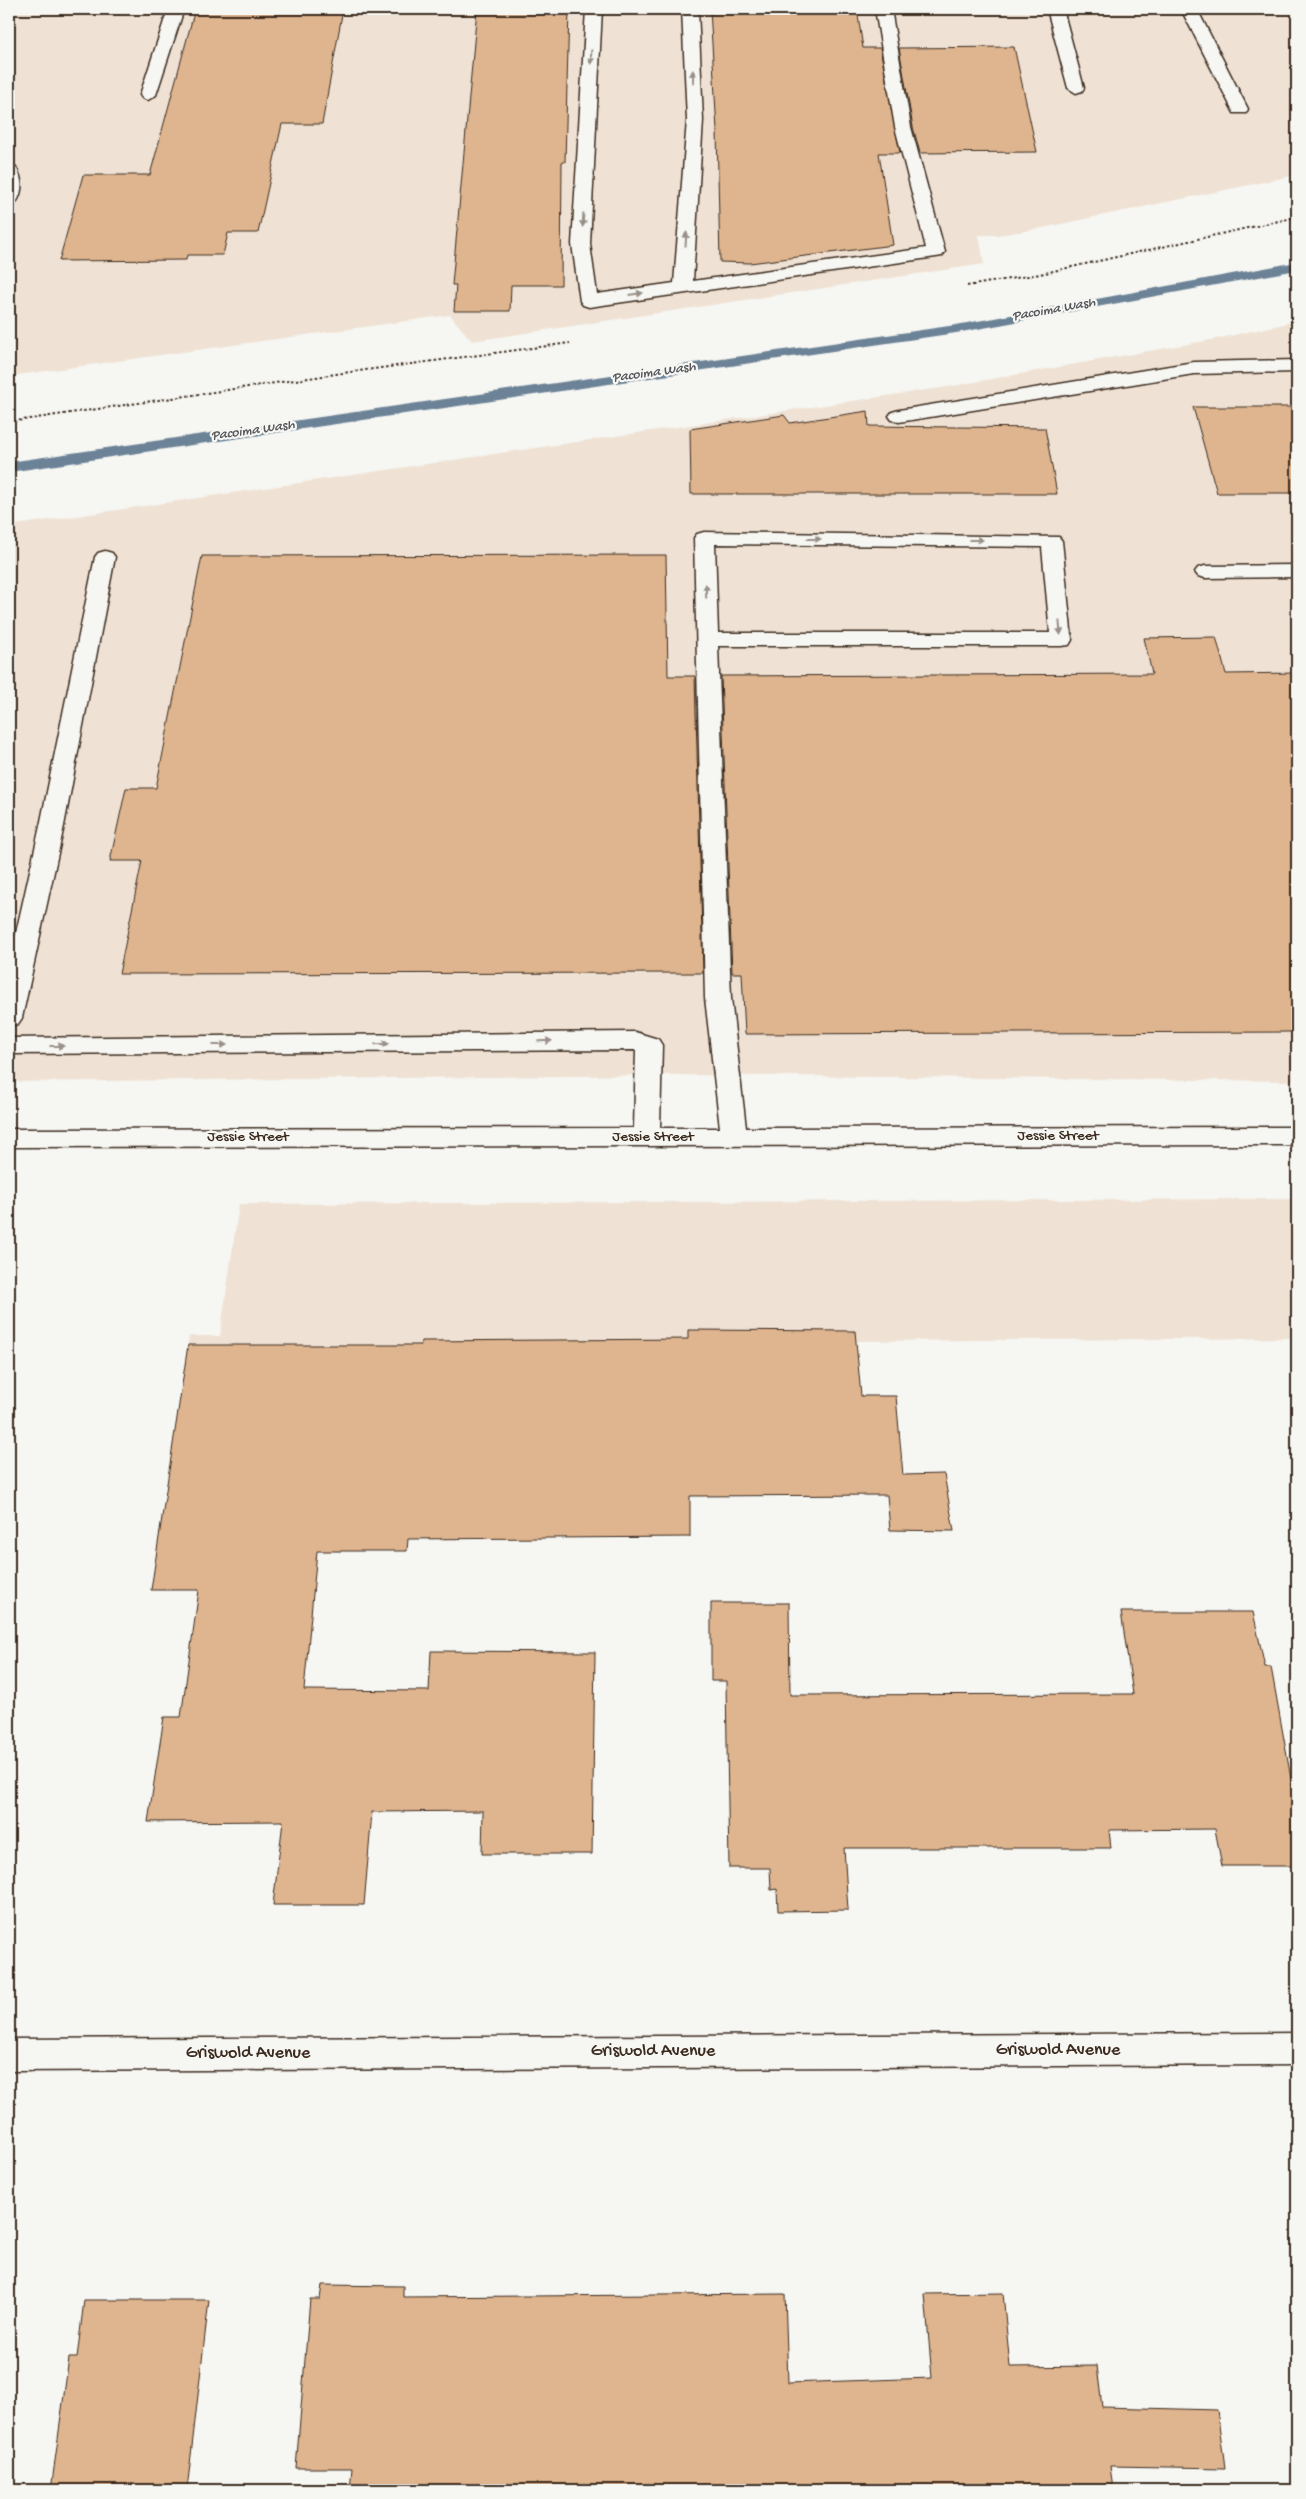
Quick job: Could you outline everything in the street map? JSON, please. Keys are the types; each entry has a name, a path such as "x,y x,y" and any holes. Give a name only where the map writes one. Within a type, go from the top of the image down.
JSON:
{"street":[{"path":"148,95 176,9"},
{"path":"594,9 581,244 589,301 936,252 902,127 883,9"},
{"path":"683,288 694,120 690,9"},
{"path":"1055,9 1076,88"},
{"path":"1189,9 1240,109"},
{"path":"9,170 13,176 12,196 9,200"},
{"path":"899,416 1194,368 1297,366"},
{"path":"707,640 1061,640 1052,541 704,538 707,640 718,998 734,1137"},
{"path":"9,1018 54,817 105,557"},
{"path":"1205,572 1297,571"},
{"path":"9,1046 635,1040 649,1045 647,1137"},
{"name":"Jessie Street","path":"9,1138 1297,1136"},
{"name":"Griswold Avenue","path":"9,2055 1297,2049"}],"shaded area":[{"path":"9,9 1297,9 1297,175 1037,229 998,235 979,235 984,264 472,341 450,315 10,376"},
{"path":"1297,321 1297,1081 675,1075 9,1082 9,526 947,387 1216,339"},
{"path":"1297,1199 1297,1338 856,1341 867,1495 690,1496 690,1537 408,1539 297,1514 162,1515 189,1336 220,1336 239,1204"}],"building":[{"path":"195,9 343,9 322,124 282,124 258,233 228,233 223,255 187,255 186,260 59,261 83,175 150,175"},
{"path":"477,9 569,9 565,162 562,162 561,285 511,285 510,311 454,311 456,285 452,285"},
{"path":"710,9 857,9 863,48 880,48 900,153 879,153 893,245 750,263 720,262 717,131"},
{"path":"1014,47 1037,152 920,153 913,127 899,48"},
{"path":"1193,407 1297,407 1297,493 1217,493"},
{"path":"868,411 869,426 1045,428 1057,494 691,494 690,429 784,415 790,423"},
{"path":"666,555 668,676 695,676 703,973 119,974 142,861 110,861 126,788 156,788 202,556"},
{"path":"1216,637 1226,674 1297,673 1297,1032 745,1034 742,973 732,973 721,676 1152,674 1144,638"},
{"path":"688,1330 855,1331 861,1396 896,1396 903,1475 944,1474 954,1531 890,1530 887,1495 690,1496 690,1537 408,1539 407,1551 317,1551 304,1690 429,1691 431,1651 595,1652 592,1854 482,1854 483,1811 372,1812 364,1905 273,1905 283,1821 148,1822 164,1717 181,1717 199,1590 151,1590 188,1345 421,1345 422,1341 688,1339"},
{"path":"711,1603 789,1603 790,1695 1133,1694 1121,1612 1253,1612 1265,1667 1271,1667 1297,1812 1297,1866 1222,1866 1215,1829 1109,1830 1111,1848 844,1848 848,1910 778,1911 777,1889 771,1890 770,1868 729,1868 726,1681 711,1681"},
{"path":"322,2285 403,2286 403,2297 785,2294 788,2383 932,2378 925,2294 1003,2293 1010,2367 1097,2366 1102,2407 1217,2410 1225,2468 1110,2466 1113,2490 350,2490 352,2468 296,2468 310,2299 320,2299"},
{"path":"84,2300 209,2300 187,2490 51,2490 69,2358 77,2358"}],"waterway":[{"name":"Pacoima Wash","path":"9,467 956,329 1297,266"}]}
